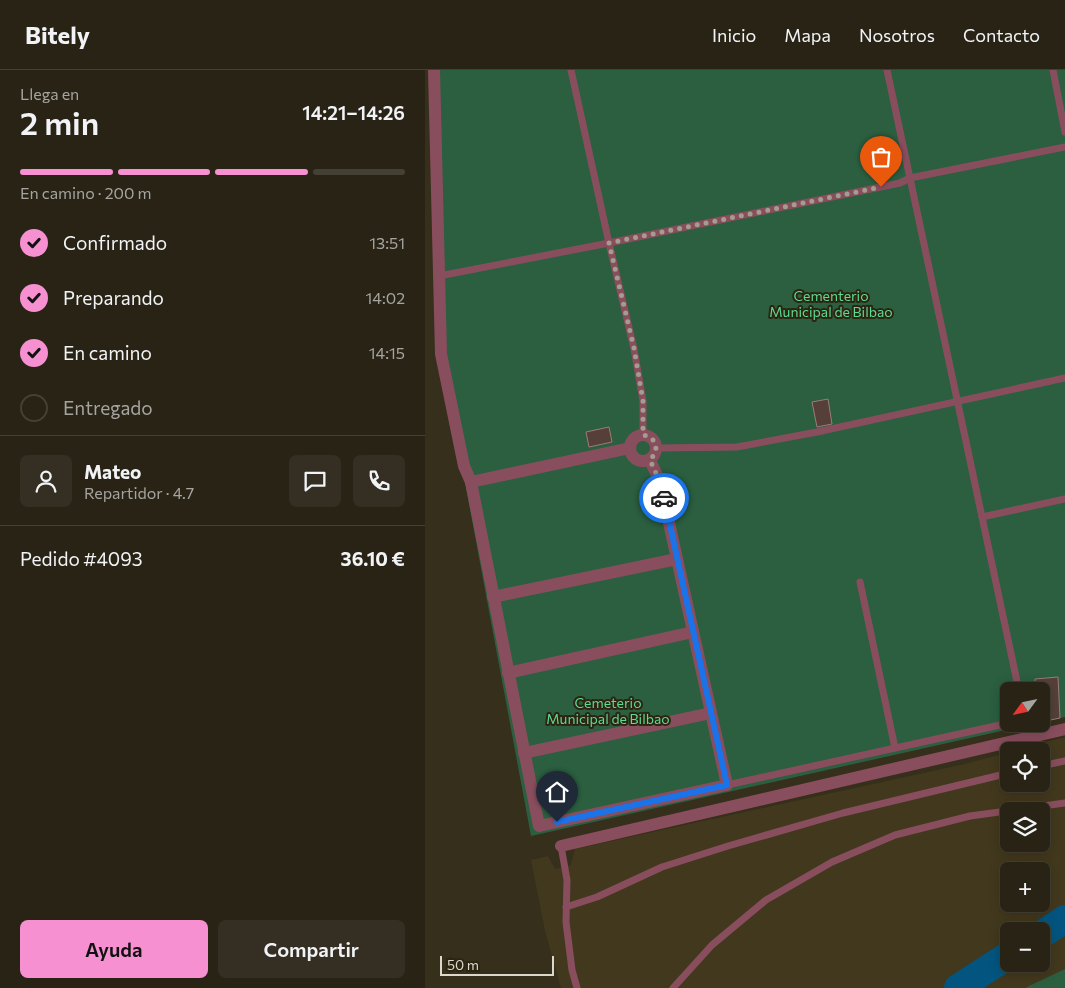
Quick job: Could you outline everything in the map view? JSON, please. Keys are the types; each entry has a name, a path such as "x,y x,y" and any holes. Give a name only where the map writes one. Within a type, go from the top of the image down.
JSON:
{"street":[{"path":"434,70 441,354 464,466 471,482 539,826 727,785 654,454 655,441 650,436 643,435 636,437 631,442 632,455 637,460 644,462 654,454"},
{"path":"471,482 630,448"},
{"path":"493,597 677,559"},
{"path":"508,673 693,632"},
{"path":"524,753 711,713"},
{"path":"561,846 1065,729"}],"lane":[{"path":"571,70 634,348 643,401 643,435"},
{"path":"887,70 1017,682"},
{"path":"1053,70 1065,132"},
{"path":"439,276 609,243 900,183 910,178 1065,147"},
{"path":"654,454 737,446 817,432 1065,378"},
{"path":"981,517 1065,499"},
{"path":"860,582 895,748"},
{"path":"727,785 1000,724"},
{"path":"1050,764 1065,761"},
{"path":"566,907 597,897 662,867 728,846 843,813 1000,776"},
{"path":"673,988 712,945 766,900 832,862 895,835 970,816 1065,803"},
{"path":"561,846 567,880 566,922 572,970 577,988"}],"shaded area":[{"path":"1065,737 1065,988 561,988 545,931 531,860 548,856 555,869 571,865 575,849 965,764 1000,754 1000,792 1050,792 1050,742 1046,742"}],"green space":[{"name":"Cementerio Municipal de Bilbao","path":"434,70 1065,70 1065,717 1050,720 1050,682 1000,682 1000,731 531,836 441,354"},
{"path":"1065,969 1065,988 1026,988 1029,986"}],"building":[{"path":"828,399 832,424 817,427 812,402"},
{"path":"609,427 612,442 589,447 586,432"},
{"path":"1058,677 1060,718 1050,720 1050,682 1035,682 1035,679"}],"waterway":[{"path":"1050,929 1065,919"},
{"path":"958,988 1000,961"}],"way so far":[{"path":"664,498 660,482 650,460 657,448 655,441 650,436 643,435 643,401 634,348 609,243 881,187"}],"route":[{"path":"557,822 727,785 664,498"}],"park label":[{"name":"Cemeterio Municipal de Bilbao","path":"608,712"}]}
